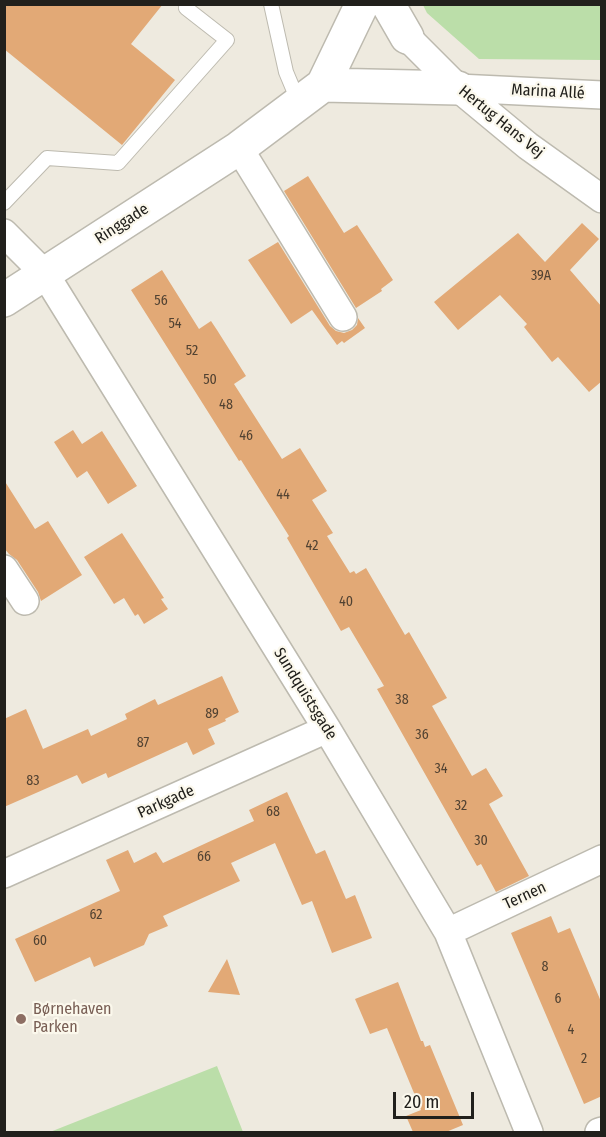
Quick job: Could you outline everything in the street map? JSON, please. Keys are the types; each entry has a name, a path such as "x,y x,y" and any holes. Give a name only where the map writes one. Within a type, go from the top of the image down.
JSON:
{"street":[{"name":"Ringgade","path":"4,300 239,148 311,94 362,4"},
{"path":"388,4 407,37"},
{"name":"Hertug Hans Vej","path":"407,37 458,88 528,146 602,199"},
{"path":"311,94 458,88"},
{"name":"Marina Allé","path":"458,88 602,95"},
{"path":"239,148 343,317"},
{"name":"Sundquistsgade","path":"4,233 45,274 327,729 448,932 529,1132"},
{"path":"4,569 26,602"},
{"name":"Parkgade","path":"4,874 327,729"},
{"name":"Ternen","path":"448,932 602,859"}],"lane":[{"path":"4,203 47,158 118,163 227,40 186,8 188,4"},
{"path":"271,4 286,72 311,94"}],"green space":[{"path":"423,5 601,5 601,60 479,59 427,13"},
{"path":"217,1066 243,1132 50,1132"}],"building":[{"path":"4,4 163,4 131,44 175,80 122,145 4,49"},
{"path":"308,176 344,233 357,225 393,280 381,289 382,291 356,308 284,191"},
{"path":"582,223 599,239 570,270 602,307 602,381 589,392 558,357 552,362 524,327 527,324 500,295 458,330 434,302 518,233 545,262"},
{"path":"278,242 330,326 344,333 357,325 358,318 365,328 344,343 342,341 337,345 312,310 291,324 248,260"},
{"path":"162,270 199,329 211,321 217,330 246,376 234,384 282,459 300,448 327,491 312,500 333,533 327,536 350,573 354,571 356,574 366,568 405,635 409,632 447,698 432,706 472,776 486,768 503,796 489,804 529,876 496,892 481,864 477,866 377,689 384,686 349,627 341,631 287,538 289,536 131,290"},
{"path":"73,430 82,444 102,431 137,486 108,504 87,471 77,478 54,442"},
{"path":"4,480 35,529 48,521 82,575 41,601 38,592 17,560 4,548"},
{"path":"122,533 164,598 161,599 168,609 144,624 138,614 135,616 124,598 114,604 84,557"},
{"path":"222,676 239,712 208,729 215,744 193,755 187,742 108,778 106,773 82,784 77,775 4,807 4,719 26,709 43,749 88,729 91,736 127,719 125,714 155,699 158,705"},
{"path":"287,792 316,854 325,850 346,899 355,895 372,938 332,953 312,901 302,905 275,843 231,863 240,881 163,916 168,926 149,934 144,945 94,967 90,957 35,982 15,939 120,891 106,860 128,850 134,863 156,852 163,863 254,821 249,810"},
{"path":"551,916 558,933 570,928 602,1004 602,1096 584,1104 511,933"},
{"path":"227,959 240,995 208,992"},
{"path":"398,982 421,1041 425,1047 430,1045 463,1125 446,1132 413,1132 406,1116 421,1110 387,1028 370,1034 355,999"}],"place":[{"name":"Børnehaven Parken","path":"21,1019"}]}
